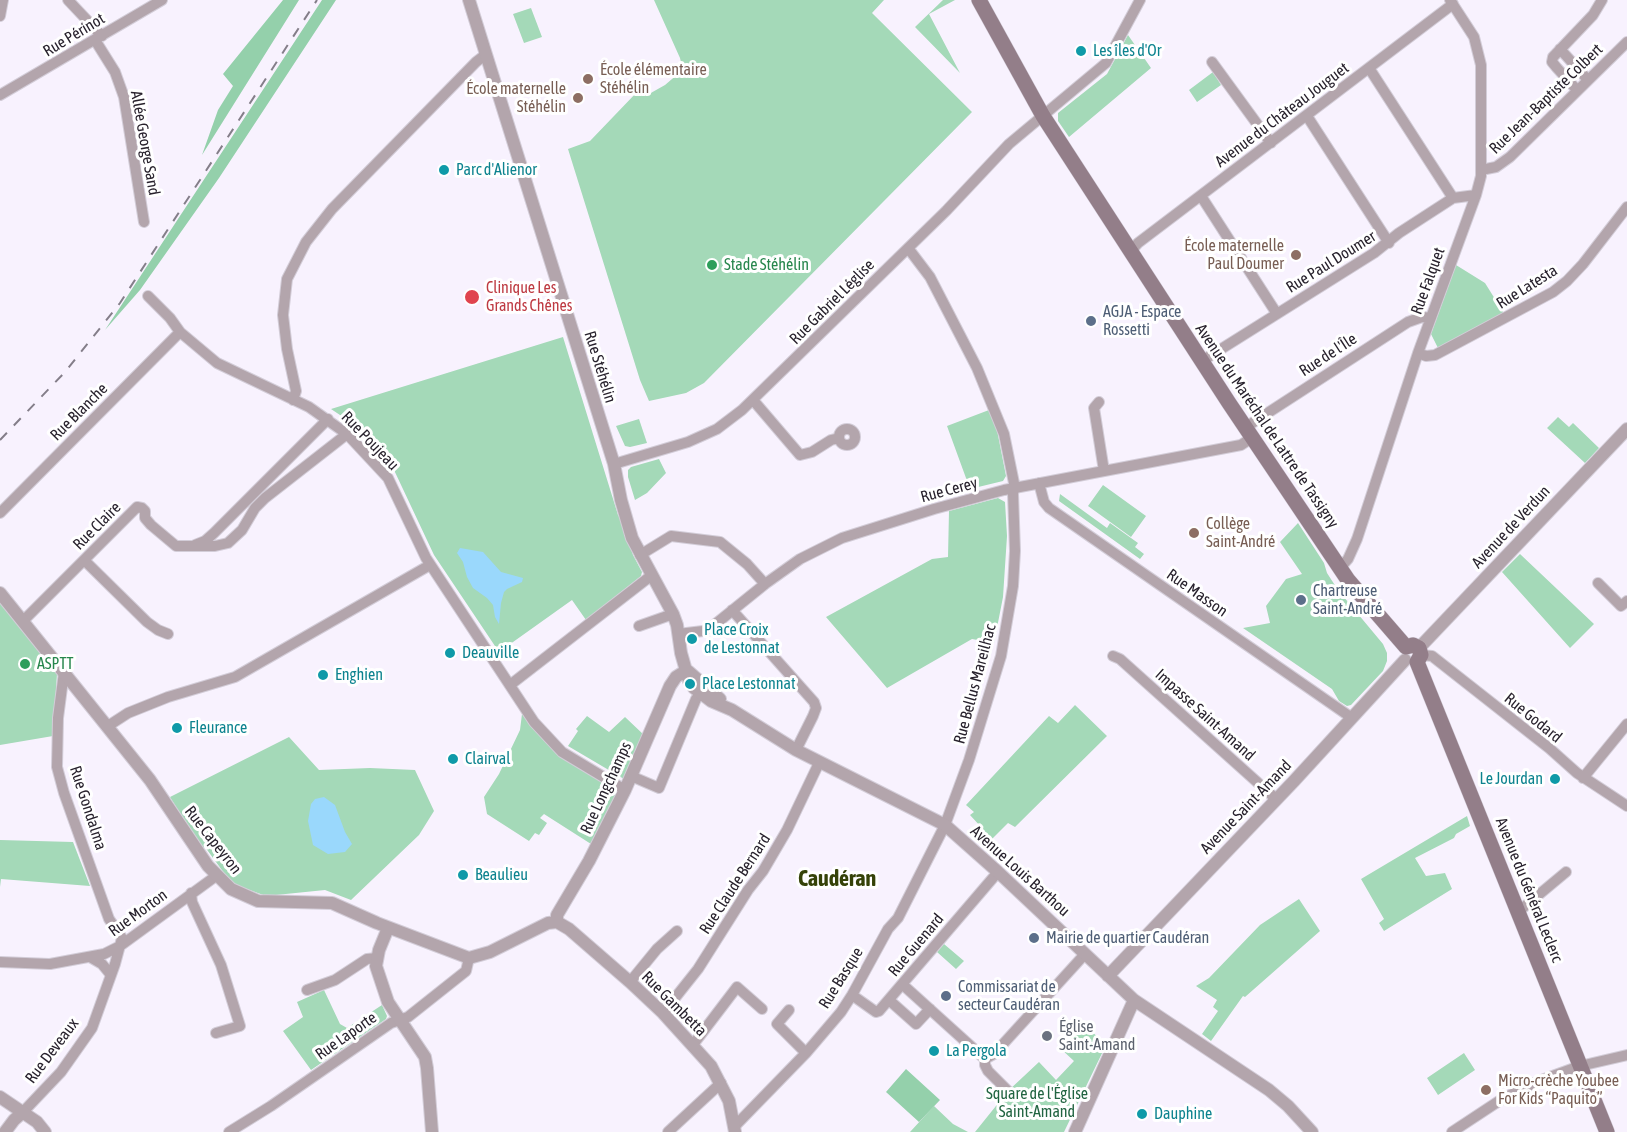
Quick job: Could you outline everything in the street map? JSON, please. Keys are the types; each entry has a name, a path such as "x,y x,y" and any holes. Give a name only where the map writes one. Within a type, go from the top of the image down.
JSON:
{"main road":[{"name":"Avenue du Maréchal de Lattre de Tassigny","path":"979,0 1043,116 1249,432 1360,595 1414,654"},
{"name":"Avenue du Général Leclerc","path":"1414,654 1607,1132"}],"street":[{"path":"0,16 3,0"},
{"name":"Allée George Sand","path":"68,0 99,38 124,97 144,222"},
{"name":"Rue Périnot","path":"0,95 162,0"},
{"name":"Rue Stéhélin","path":"469,0 614,464 632,538 673,614 687,670"},
{"name":"Rue Gabriel Léglise","path":"614,464 688,442 717,429 753,400 946,211 1004,149 1106,63 1140,0"},
{"path":"1577,90 1552,62 1552,57 1593,15 1602,0"},
{"name":"Avenue du Château Jouguet","path":"1130,252 1451,2"},
{"name":"Rue Falquet","path":"1340,568 1348,560 1357,539 1418,353 1476,195 1481,171 1481,65 1474,37 1451,2"},
{"name":"Rue Jean-Baptiste Colbert","path":"1481,171 1496,167 1510,157 1627,42"},
{"path":"1560,49 1588,80"},
{"path":"293,400 296,391 283,315 287,279 306,242 332,210 485,55"},
{"path":"1212,62 1271,143"},
{"path":"1369,68 1453,198"},
{"path":"1307,116 1389,243"},
{"name":"Rue Paul Doumer","path":"1202,361 1389,243 1399,233 1453,198 1476,195"},
{"path":"1200,196 1277,314"},
{"name":"Rue Latesta","path":"1418,353 1426,356 1435,355 1553,292 1583,264 1627,207"},
{"name":"Rue Bellus Mareilhac","path":"908,248 930,277 992,403 1004,434 1015,488 1015,551 1001,656 969,760 945,825"},
{"name":"Rue Poujeau","path":"148,296 170,318 180,332 217,363 328,419 347,434 388,478 430,565 534,722 562,752 625,790"},
{"name":"Rue de l'Île","path":"1249,432 1408,322 1422,317 1431,318"},
{"name":"Rue Blanche","path":"0,513 180,332"},
{"path":"753,400 801,455 839,438"},
{"path":"1099,402 1094,408 1104,471"},
{"path":"195,545 205,541 214,533 328,419"},
{"name":"Avenue de Verdun","path":"1414,654 1627,429"},
{"name":"Rue Cerey","path":"678,634 703,631 765,584 811,553 842,538 934,508 1015,488 1241,445 1249,432"},
{"name":"Rue Claire","path":"23,621 137,507 145,511 145,518 171,543 182,547 215,546 228,543 236,537 255,508 265,498 347,434"},
{"name":"Rue Masson","path":"1039,483 1044,502 1049,508 1352,718"},
{"path":"257,490 265,498"},
{"path":"640,555 671,536 720,542 747,564 765,584"},
{"path":"84,560 147,622 168,634"},
{"path":"108,726 128,713 168,697 235,677 430,565"},
{"path":"510,685 652,575"},
{"path":"1598,583 1621,606 1627,601"},
{"name":"Rue Capeyron","path":"0,593 150,780 216,876 231,889 258,901 332,903 388,928 469,958"},
{"path":"732,610 814,702 816,708 813,716 795,750"},
{"path":"639,626 673,614"},
{"name":"Avenue Saint-Amand","path":"1108,976 1414,654"},
{"name":"Rue Godard","path":"1414,654 1432,656 1583,778 1627,806"},
{"name":"Impasse Saint-Amand","path":"1113,656 1120,659 1276,800"},
{"path":"631,776 659,788 700,694 689,681 687,670"},
{"path":"687,670 732,710"},
{"name":"Rue Longchamps","path":"557,922 557,915 589,861 625,790 670,686 676,677 687,670"},
{"name":"Rue Gondalma","path":"64,672 58,718 57,767 109,919 122,938 120,946"},
{"name":"Avenue Louis Barthou","path":"700,694 732,710 819,763 945,825 1134,1000 1269,1090 1288,1106 1312,1132"},
{"path":"1583,778 1627,724"},
{"name":"Rue Claude Bernard","path":"663,1013 698,969 748,890 763,871 788,830 819,763"},
{"name":"Rue Basque","path":"735,1129 806,1053 852,995 888,929 898,918 945,825"},
{"name":"Rue Guenard","path":"852,995 876,1012 889,1000 998,872"},
{"path":"1518,912 1566,872"},
{"name":"Rue Morton","path":"0,962 50,964 104,954 120,946 216,876"},
{"path":"191,893 192,902 221,965 240,1026 216,1033"},
{"path":"469,958 486,953 548,923 557,922"},
{"name":"Rue Gambetta","path":"557,922 569,929 630,982 663,1013 711,1066 729,1101 735,1129"},
{"path":"388,928 376,966 388,1002 425,1057 432,1132"},
{"path":"630,982 657,950 677,931"},
{"name":"Rue Deveaux","path":"5,1132 61,1071 94,1024 120,946"},
{"path":"1008,1091 988,1071 985,1065 986,1059 994,1054 1086,954"},
{"path":"90,957 102,964 111,975"},
{"path":"307,990 335,980 366,959 377,958"},
{"name":"Rue Laporte","path":"229,1132 271,1106 362,1042 408,1017 465,971 469,958"},
{"path":"902,984 986,1059"},
{"path":"692,1046 737,987 762,1009"},
{"path":"889,1000 916,1024 930,1009"},
{"path":"1074,1132 1134,1000"},
{"path":"789,1010 777,1024 806,1053"},
{"path":"1452,1132 1502,1099 1539,1081 1580,1066 1627,1055"},
{"path":"668,1132 721,1083"},
{"path":"0,1097 37,1122 45,1132"}],"green space":[{"path":"283,0 299,0 202,155 218,110 233,86 223,74"},
{"path":"322,0 336,0 219,178 140,290 105,330"},
{"name":"Stade Stéhélin","path":"654,0 884,0 872,13 972,112 704,383 686,393 649,401 640,380 568,149 590,141 637,92 649,94 665,85 679,73 682,66 680,58"},
{"path":"943,0 955,0 929,14 960,73 915,27"},
{"path":"531,8 542,37 524,43 513,14"},
{"path":"1128,35 1151,68 1069,137 1058,121 1058,113 1107,74"},
{"path":"1213,72 1221,85 1197,102 1189,90"},
{"path":"1456,265 1485,283 1505,315 1438,348 1431,334"},
{"path":"563,337 618,515 642,572 641,576 586,620 572,600 499,652 434,555 394,470 352,423 331,409"},
{"path":"989,410 997,430 1006,476 1003,481 970,489 947,426"},
{"path":"1558,417 1569,427 1573,423 1599,448 1585,463 1547,428"},
{"path":"639,419 647,443 625,446 616,426"},
{"path":"659,459 666,473 647,493 635,500 628,470 631,467"},
{"path":"1103,485 1146,516 1131,537 1088,506"},
{"path":"1060,494 1107,528 1110,523 1138,543 1135,547 1144,554 1140,559 1059,501"},
{"path":"998,498 1005,502 1007,536 1003,597 994,643 972,639 887,688 826,617 932,559 948,557 949,511"},
{"path":"1298,523 1324,563 1327,573 1338,590 1383,644 1387,653 1383,671 1351,705 1347,706 1339,701 1332,689 1243,628 1270,623 1266,606 1286,579 1302,574 1280,542"},
{"path":"1520,554 1594,624 1570,648 1502,572"},
{"name":"ASPTT","path":"0,603 57,674 53,736 0,745"},
{"path":"1075,705 1107,736 1015,827 1008,823 992,839 970,815 974,812 966,805 1049,716 1058,723"},
{"path":"522,714 530,724 615,789 617,794 591,844 544,814 540,818 547,823 539,835 535,833 529,841 487,814 484,797 499,774 520,730"},
{"path":"587,716 609,732 625,717 644,735 624,779 568,746 578,731 576,729"},
{"path":"289,737 319,770 370,768 415,770 434,811 419,835 351,900 325,890 266,896 236,885 227,877 205,847 202,849 170,797"},
{"path":"1467,816 1470,826 1456,834 1454,838 1415,858 1426,876 1445,873 1452,889 1384,931 1379,923 1384,919 1361,879"},
{"path":"0,840 73,842 90,886 1,879 0,887"},
{"path":"1299,899 1320,931 1245,997 1243,996 1211,1041 1202,1034 1218,1011 1213,1007 1217,1000 1196,986 1209,978 1260,925"},
{"path":"944,944 964,961 956,969 937,952"},
{"path":"324,990 340,1024 347,1028 382,1005 387,1016 386,1019 311,1070 283,1031 303,1017 297,1002"},
{"name":"Square de l'Église Saint-Amand","path":"1084,1024 1106,1045 1064,1132 975,1132 1008,1091 1039,1062 1056,1080 1074,1061 1061,1049"},
{"path":"1464,1053 1475,1070 1438,1095 1427,1078"},
{"path":"906,1069 940,1100 919,1122 886,1092"},
{"path":"934,1106 953,1124 968,1132 910,1132"}],"water":[{"path":"460,548 483,552 501,572 523,578 522,582 504,592 499,624 493,605 473,588 467,577 463,562 457,553"},
{"path":"324,797 335,805 352,844 345,852 328,854 313,845 308,821 311,804 315,799"}],"railway":[{"path":"0,440 65,372 120,303 317,0"}],"place":[{"name":"Les îles d'Or","path":"1081,51"},
{"name":"École élémentaire Stéhélin","path":"588,79"},
{"name":"École maternelle Stéhélin","path":"578,98"},
{"name":"Parc d'Alienor","path":"444,170"},
{"name":"École maternelle Paul Doumer","path":"1296,255"},
{"name":"Stade Stéhélin","path":"712,265"},
{"name":"Clinique Les Grands Chênes","path":"472,297"},
{"name":"AGJA - Espace Rossetti","path":"1091,321"},
{"name":"Collège Saint-André","path":"1194,533"},
{"name":"Chartreuse Saint-André","path":"1301,600"},
{"name":"Place Croix de Lestonnat","path":"692,639"},
{"name":"Deauville","path":"450,653"},
{"name":"ASPTT","path":"25,664"},
{"name":"Enghien","path":"323,675"},
{"name":"Place Lestonnat","path":"690,684"},
{"name":"Fleurance","path":"177,728"},
{"name":"Clairval","path":"453,759"},
{"name":"Le Jourdan","path":"1555,779"},
{"name":"Beaulieu","path":"463,875"},
{"name":"Mairie de quartier Caudéran","path":"1034,938"},
{"name":"Commissariat de secteur Caudéran","path":"946,996"},
{"name":"Église Saint-Amand","path":"1047,1036"},
{"name":"La Pergola","path":"934,1051"},
{"name":"Micro-crèche Youbee For Kids “Paquito”","path":"1486,1090"},
{"name":"Dauphine","path":"1142,1114"}],"district":[{"name":"Caudéran","path":"837,879"}]}
